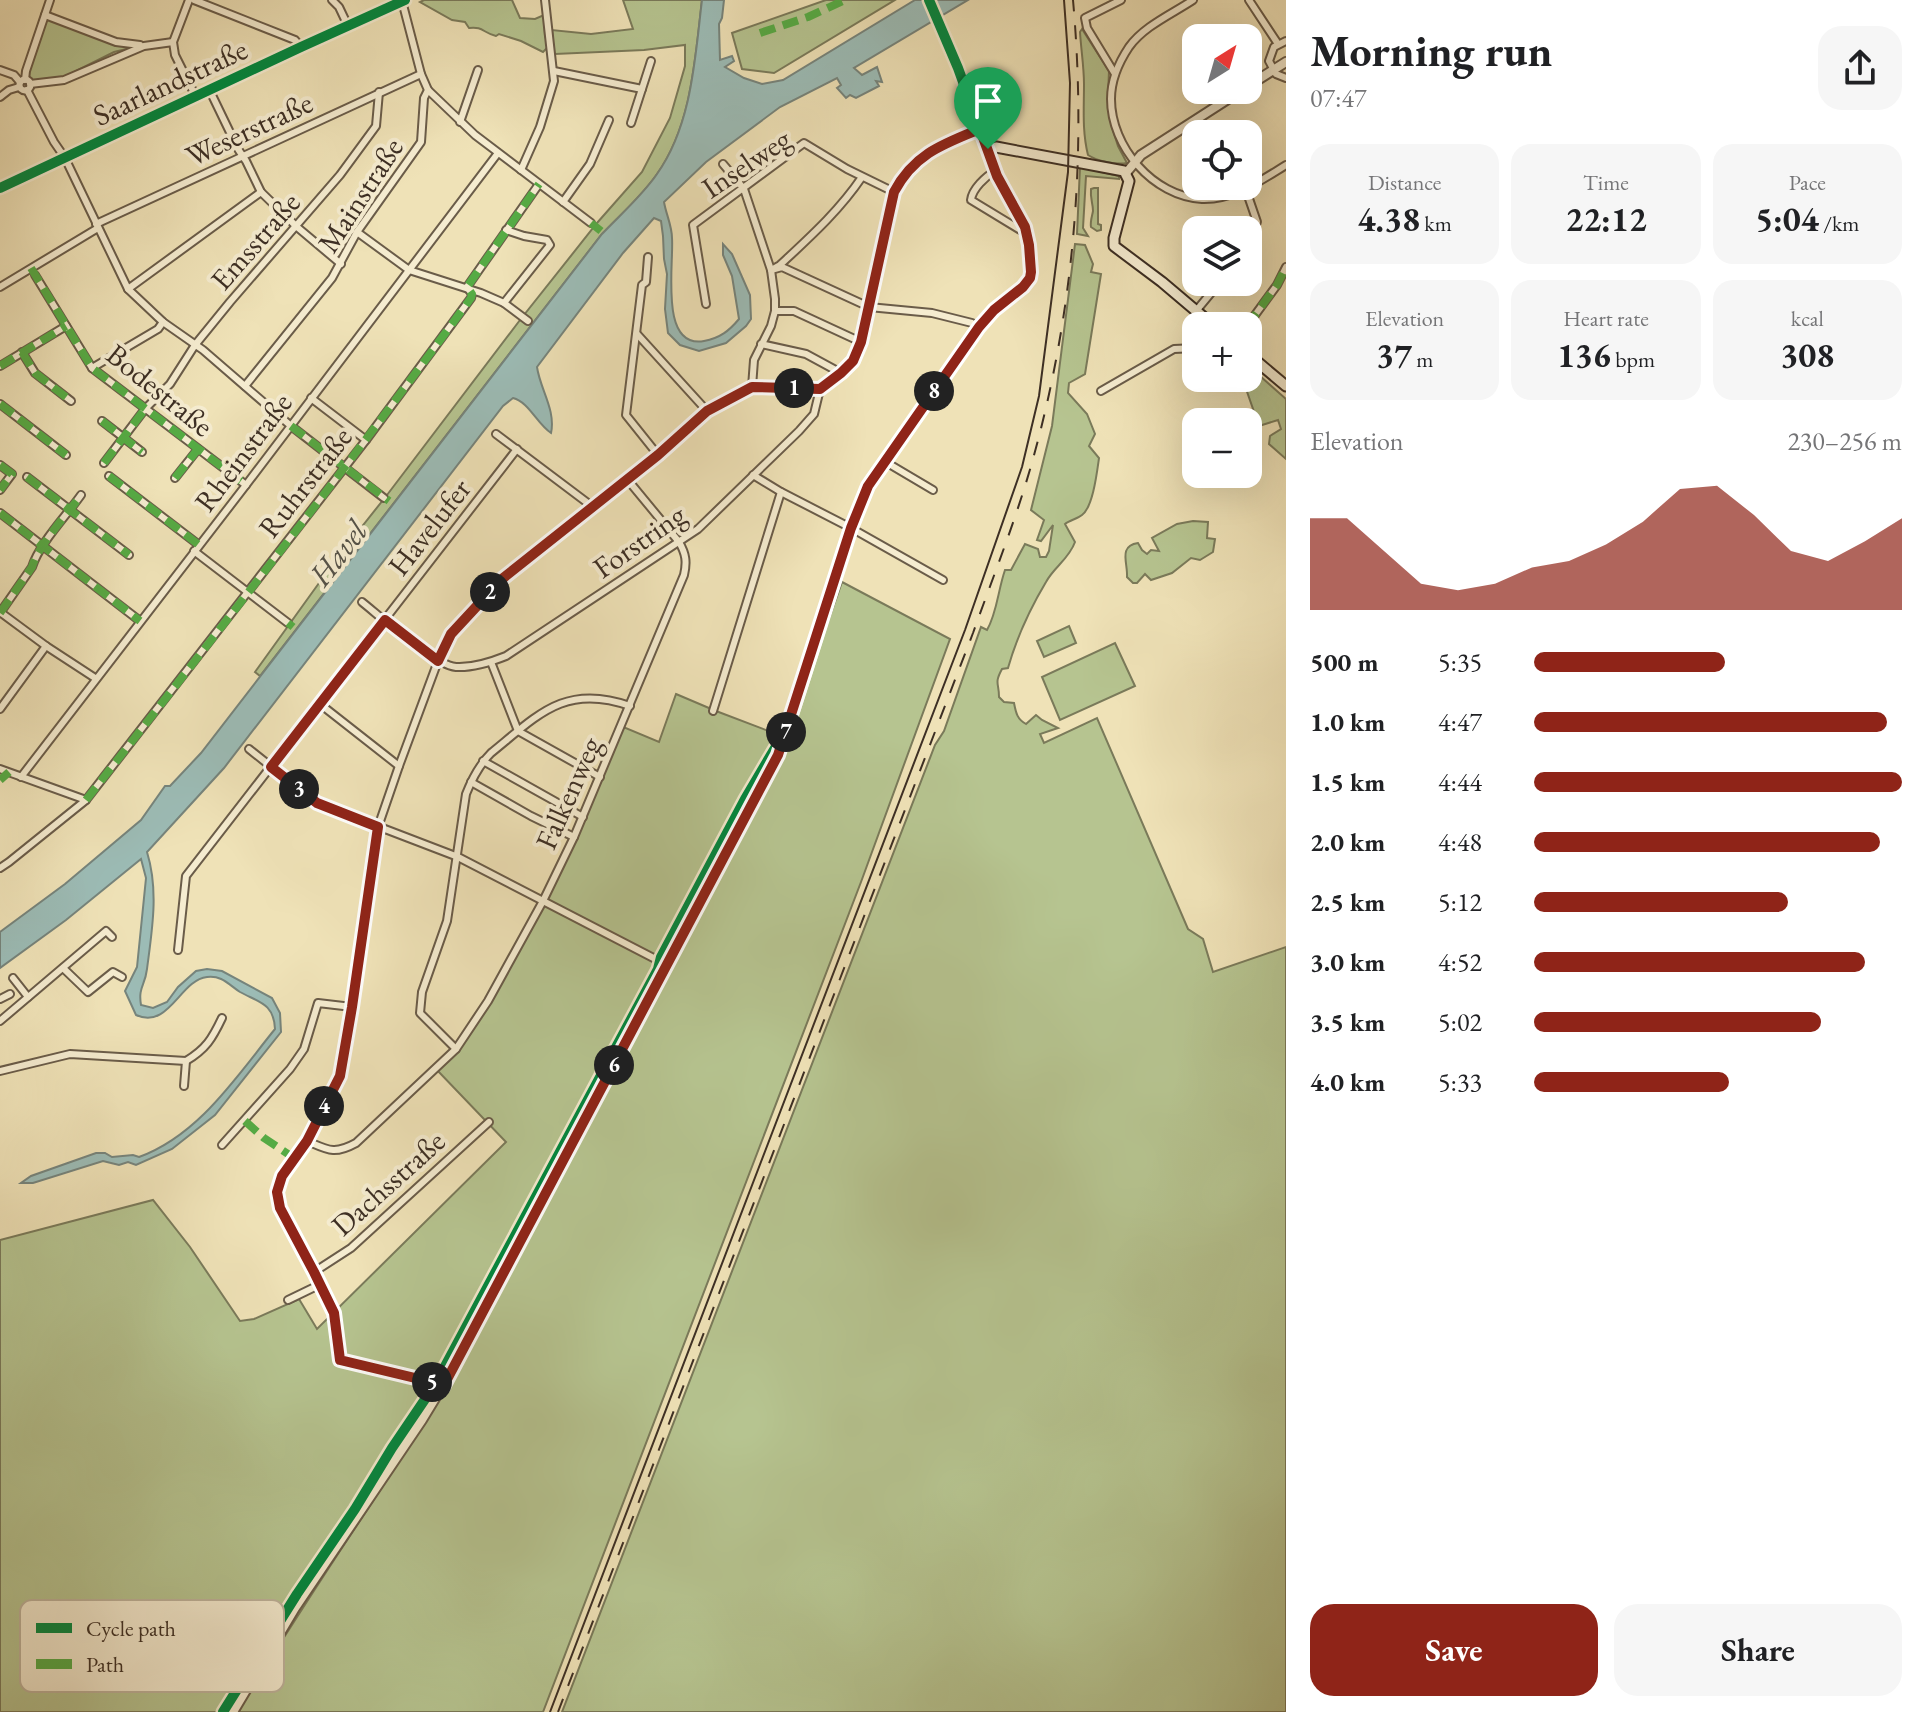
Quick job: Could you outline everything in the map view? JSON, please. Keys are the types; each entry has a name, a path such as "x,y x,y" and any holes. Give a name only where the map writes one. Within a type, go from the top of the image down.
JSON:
{"main road":[{"path":"929,0 988,149 996,147 1126,173 1129,181 1114,246 1196,311"},
{"path":"1262,366 1286,386"}],"street":[{"path":"25,84 26,71 50,0"},
{"path":"196,97 175,55 173,42 192,0 295,40 301,47"},
{"path":"332,0 348,26"},
{"path":"521,170 552,91 554,71 545,0"},
{"path":"1115,74 1087,28 1085,18 1121,0"},
{"path":"1182,195 1157,183 1135,163 1120,139 1111,99 1115,74 1125,53 1138,37 1193,0"},
{"path":"1249,0 1278,44"},
{"path":"403,1 421,74 428,90 460,122 591,223"},
{"name":"Saarlandstraße","path":"0,188 403,1"},
{"path":"45,15 116,42 144,46"},
{"path":"1286,41 1278,44 1269,56 1273,70 1286,78"},
{"path":"0,97 25,84 64,80 144,46 173,42"},
{"path":"631,123 651,61"},
{"path":"1262,77 1286,62"},
{"path":"0,70 14,75 25,84 65,158 128,289 163,322 384,498"},
{"path":"460,122 478,70"},
{"path":"554,71 642,89"},
{"name":"Weserstraße","path":"0,287 97,226 421,74"},
{"name":"Mainstraße","path":"245,386 332,278 357,232 421,142 424,98 428,90"},
{"path":"210,91 261,192 341,264"},
{"name":"Emsstraße","path":"104,463 145,409 170,384 195,345 340,175 376,126 379,92"},
{"path":"1126,173 1141,155 1220,104"},
{"path":"563,202 590,164 609,120"},
{"path":"443,1387 340,1360 334,1313 280,1208 277,1192 282,1176 307,1141 340,1076 378,827 438,661 451,634 502,579 658,455 707,411 752,387 820,389 841,373 853,361 861,342 894,192 924,155 980,129"},
{"name":"Inselweg","path":"706,304 693,225 804,143 894,192"},
{"path":"284,1626 443,1387 778,755 860,502 884,461 979,327 1030,278 1031,263 1023,221 995,171 988,149"},
{"name":"Rheinstraße","path":"21,777 498,153"},
{"path":"723,164 744,189 771,270 775,299 771,326 754,360 752,387"},
{"path":"1262,180 1286,165"},
{"path":"995,171 972,194 971,200 1027,234"},
{"path":"771,270 835,213 862,177"},
{"name":"Ruhrstraße","path":"0,868 86,800 366,440 471,298 467,287 539,184"},
{"path":"128,289 261,192"},
{"path":"504,303 550,245 547,240 506,230"},
{"path":"357,232 409,270 467,287 504,303 528,321"},
{"path":"648,257 626,415 658,455"},
{"path":"771,270 782,267 869,307 932,313 979,327"},
{"path":"1257,312 1286,267"},
{"name":"Bodestraße","path":"35,275 92,368 246,485"},
{"path":"1196,311 1208,296"},
{"path":"775,311 794,311 861,342"},
{"path":"92,368 158,329 163,322"},
{"path":"0,366 66,326"},
{"path":"636,333 707,411"},
{"path":"761,344 806,354 841,373"},
{"path":"1101,391 1174,349 1182,349"},
{"path":"22,352 35,373 71,401"},
{"name":"Forstring","path":"438,661 456,667 491,662 506,656 698,529 814,414 820,389"},
{"path":"311,398 366,440"},
{"path":"0,404 66,455"},
{"path":"102,421 142,452"},
{"path":"496,434 593,507"},
{"path":"175,478 198,449"},
{"name":"Havelufer","path":"178,950 186,876 517,449"},
{"path":"884,461 933,490"},
{"path":"0,465 12,474 0,490"},
{"path":"753,475 943,580"},
{"path":"109,476 288,623"},
{"path":"27,477 129,555"},
{"path":"627,479 679,542"},
{"path":"713,711 781,492"},
{"path":"81,495 0,613 95,678"},
{"path":"0,513 140,621"},
{"name":"Falkenweg","path":"307,1141 329,1150 343,1150 356,1143 456,1049 488,1001 574,837 630,706 684,575 687,561 679,542"},
{"path":"362,602 438,661"},
{"path":"0,709 46,646"},
{"path":"491,662 518,731 600,777"},
{"path":"456,1049 420,1013 422,992 447,921 466,794 471,782 483,761 549,707 571,700 611,700 630,706"},
{"path":"320,704 399,766"},
{"path":"249,749 317,803 458,857 667,965"},
{"path":"483,761 583,817"},
{"path":"0,769 86,800"},
{"path":"471,782 574,837"},
{"path":"0,1021 106,931 112,937"},
{"path":"63,968 88,992 113,972 122,977"},
{"path":"13,978 28,997"},
{"path":"0,999 10,994"},
{"path":"222,1145 304,1049 318,1003 352,1007"},
{"path":"0,1071 70,1054 186,1061 202,1051 222,1018"},
{"path":"184,1086 186,1061"},
{"name":"Dachsstraße","path":"314,1272 351,1248 489,1122"},
{"path":"288,1300 319,1285"},
{"path":"233,1712 245,1692"}],"green space":[{"path":"512,0 520,18 535,19 544,15 549,46 543,52 521,41 469,28 465,22 452,20 420,2"},
{"path":"623,0 702,0 690,90 669,155 645,190 602,234 260,676 255,672 337,558 520,320 642,172 670,118 685,66 685,45 644,50 554,53 552,30 591,34 633,29"},
{"path":"826,0 895,0 774,73 742,69 732,33"},
{"path":"47,19 135,47 114,52 62,78 30,81 27,78"},
{"path":"1082,29 1109,71 1112,127 1127,163 1107,162 1088,155 1084,128"},
{"path":"1080,167 1119,176 1119,179 1086,176 1083,228 1088,236 1077,234"},
{"path":"1098,188 1098,224 1101,230 1097,231 1091,227 1091,189"},
{"path":"1075,244 1085,245 1093,264 1091,272 1101,274 1085,374 1069,383 1068,393 1087,414 1095,434 1089,446 1099,458 1096,480 1086,511 1065,524 1075,542 1049,577 1029,613 1008,668 1002,669 998,678 999,697 1004,702 1014,703 1017,715 1026,724 1036,715 1058,728 1040,734 1044,743 1097,718 1188,929 1203,939 1213,972 1286,947 1286,1712 562,1712 935,745 944,731 981,627 987,630 1005,570 1011,570 1025,544 1038,549 1040,557 1046,557 1049,551 1053,525 1041,541 1037,540 1044,520 1031,510 1052,426"},
{"path":"1262,378 1286,399 1286,459 1269,444 1270,436 1281,429 1278,420 1262,425 1262,408 1253,408 1247,392 1262,392"},
{"path":"1208,522 1207,538 1215,539 1213,552 1200,560 1191,558 1172,573 1151,580 1145,574 1133,583 1127,577 1125,556 1128,548 1138,543 1147,554 1151,550 1159,551 1152,538 1177,524"},
{"path":"842,582 950,639 861,882 543,1712 238,1712 250,1692 284,1692 284,1637 457,1370 781,755"},
{"path":"1069,626 1076,643 1044,657 1037,641"},
{"path":"1115,643 1135,686 1060,720 1042,677"},
{"path":"676,694 779,735 663,951 436,1391 284,1614 284,1600 20,1600 20,1692 240,1692 229,1712 0,1712 0,1240 153,1200 190,1247 240,1321 254,1319 299,1299 317,1329 506,1142 436,1069 469,1029 506,969 556,869 621,726 659,742"}],"water":[{"path":"702,0 724,0 719,24 720,60 732,56 734,61 725,67 762,84 783,80 915,0 968,0 854,68 862,75 877,67 882,82 876,81 879,86 856,98 850,95 846,98 837,88 841,85 837,78 780,107 706,162 664,202 672,234 671,285 675,319 680,332 690,340 715,338 739,319 723,244 732,254 750,295 751,319 726,343 699,351 680,345 668,333 665,309 667,274 661,221 654,218 623,253 537,367 550,408 551,433 519,400 513,398 503,406 224,768 147,852 153,881 153,910 141,1005 153,1008 167,1002 196,971 222,971 272,998 280,1013 281,1032 215,1115 172,1149 136,1165 103,1161 33,1183 21,1183 31,1176 96,1153 112,1157 139,1157 160,1147 215,1103 275,1029 272,1014 264,1004 212,977 189,986 157,1016 147,1018 136,1015 125,991 137,967 146,878 141,859 0,968 0,932 65,884 141,820 165,786 170,786 201,753 602,234 651,182 669,155 685,113"}],"tram line":[{"path":"550,1712 965,630 1022,467 1039,396 1068,172 1070,83 1064,0"}],"railway":[{"path":"558,1712 973,633 1025,487 1058,351 1073,234 1078,117 1073,0"}],"marked path":[{"path":"760,33 808,17 845,0"},
{"path":"86,800 424,362 471,298 467,287 539,184"},
{"path":"591,223 601,231"},
{"path":"1257,312 1286,267"},
{"path":"31,268 92,368 246,485"},
{"path":"0,366 66,326"},
{"path":"22,352 35,373 71,401"},
{"path":"0,404 66,455"},
{"path":"104,463 145,409"},
{"path":"102,421 142,452"},
{"path":"291,426 389,501"},
{"path":"175,478 198,449"},
{"path":"0,465 12,474 0,490"},
{"path":"109,476 199,545"},
{"path":"27,477 129,555"},
{"path":"0,613 47,539 81,495"},
{"path":"0,513 140,621"},
{"path":"288,623 293,627"},
{"path":"0,780 9,772"},
{"path":"245,1121 294,1158"}],"cycle path":[{"path":"0,188 405,0"},
{"path":"284,1615 436,1383 658,969 661,957 745,799 784,738 851,528 868,486 979,327 1030,278 1025,227 997,176 958,68 929,0"},
{"path":"223,1712 236,1692"}],"route":[{"path":"980,129 988,149 1000,182 1025,227 1030,278 979,327 868,486 851,528 778,755 453,1369 443,1387 340,1360 334,1313 280,1208 277,1192 282,1176 307,1141 340,1076 378,827 317,803 271,767 385,620 438,661 451,634 502,579 658,455 707,411 752,387 820,389 841,373 853,361 861,342 894,192 899,183 916,161 936,147 980,129"}],"water label":[{"name":"Havel","path":"338,553"}]}
